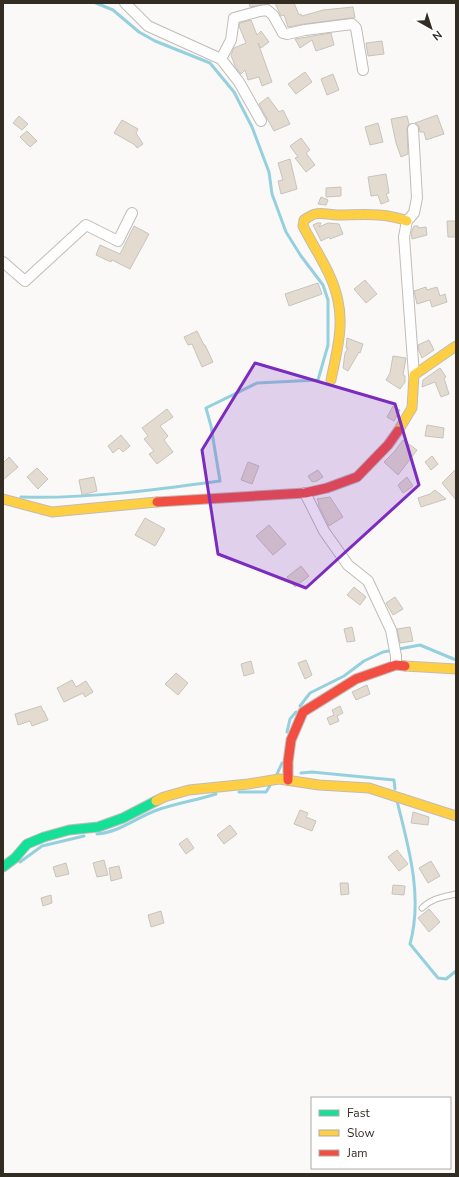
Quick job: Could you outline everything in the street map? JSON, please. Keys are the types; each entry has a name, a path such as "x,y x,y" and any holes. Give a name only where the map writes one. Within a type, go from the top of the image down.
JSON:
{"street":[{"path":"125,3 148,26 220,59 239,82 261,121"},
{"path":"220,59 231,40 234,18 268,10 273,15 283,33 287,34 305,30 352,24 356,28 363,70"},
{"path":"3,498 52,512 184,500 305,493 327,488 357,477 388,445 412,408 414,375 404,237 407,221 414,214 417,198 413,129"},
{"path":"3,262 25,281 86,225 118,241 132,213"},
{"path":"331,380 336,354 340,312 336,293 327,271 303,226 304,220 315,214 361,213 385,214 396,216 407,221"},
{"path":"414,375 456,346"},
{"path":"305,493 324,530 348,565 368,581 390,630 396,661"},
{"path":"288,780 288,762 291,740 303,712 356,679 396,661 456,669"},
{"path":"3,867 15,858 27,844 44,837 69,830 98,828 124,818 164,798 190,790 279,779 319,785 369,788 456,816"}],"lane":[{"path":"422,908 434,898 456,894"}],"highlighted area":[{"path":"255,363 395,404 419,485 306,588 218,554 202,450"}],"building":[{"path":"249,3 272,3 250,7"},
{"path":"275,3 294,3 299,15 301,14 302,16 323,10 353,7 355,18 288,27 284,15 281,16"},
{"path":"251,20 257,35 261,31 269,42 261,48 258,43 272,82 262,86 259,77 248,80 245,70 241,74 235,66 231,55 234,48 246,43 239,26 240,23"},
{"path":"331,33 334,45 316,51 312,40 300,48 295,39"},
{"path":"382,41 384,54 368,56 366,43"},
{"path":"305,72 312,82 296,94 288,84"},
{"path":"333,74 339,90 327,95 321,79"},
{"path":"268,97 279,112 283,110 290,124 274,131 259,104"},
{"path":"437,115 444,134 426,140 424,132 420,132 419,126 415,123"},
{"path":"19,116 28,124 22,130 13,123"},
{"path":"407,116 409,124 407,129 408,154 401,157 396,143 391,119"},
{"path":"122,120 138,129 136,133 143,144 137,148 135,145 114,133"},
{"path":"378,123 383,142 370,145 365,127"},
{"path":"27,131 37,141 30,147 20,137"},
{"path":"301,138 310,150 306,153 315,165 306,172 295,158 298,157 290,146"},
{"path":"290,159 297,189 281,194 278,181 283,180 278,163"},
{"path":"386,174 389,193 386,194 389,201 381,204 378,195 371,196 368,177"},
{"path":"341,187 341,196 326,197 326,188"},
{"path":"321,197 328,200 326,205 318,204"},
{"path":"447,221 456,221 456,237 448,237"},
{"path":"321,223 319,227 328,223 339,224 343,234 330,239 329,237 321,241 313,225"},
{"path":"134,226 149,234 130,269 112,260 111,262 96,255 100,245 120,254"},
{"path":"414,226 418,226 418,228 426,227 427,235 412,239 411,233"},
{"path":"365,280 377,294 366,303 354,289"},
{"path":"318,283 322,294 289,306 285,294"},
{"path":"426,287 427,290 437,287 440,296 445,294 447,302 432,307 430,300 417,304 414,291"},
{"path":"197,331 213,362 202,367 192,344 188,345 184,337"},
{"path":"347,338 363,344 360,353 359,352 348,371 343,368 345,353 348,348 346,348"},
{"path":"429,340 434,350 422,358 418,345"},
{"path":"393,356 406,358 403,375 405,376 405,382 400,389 386,380 390,373"},
{"path":"440,368 446,377 444,378 449,394 441,397 435,382 422,387 423,380"},
{"path":"393,406 400,410 394,421 387,417"},
{"path":"167,409 173,417 160,426 168,436 164,440 173,452 157,464 149,454 154,451 144,439 148,436 142,428"},
{"path":"427,425 444,428 443,438 425,436"},
{"path":"121,435 130,446 123,452 119,448 113,453 108,446"},
{"path":"403,440 417,450 398,475 384,462"},
{"path":"432,456 438,464 431,470 425,462"},
{"path":"9,457 18,467 3,480 3,463"},
{"path":"248,462 259,466 252,484 241,480"},
{"path":"37,468 48,479 38,489 27,477"},
{"path":"456,469 456,500 442,483"},
{"path":"318,470 323,477 312,482 308,476"},
{"path":"94,477 97,491 82,495 79,480"},
{"path":"407,477 413,486 403,493 398,485"},
{"path":"435,490 446,499 421,507 418,498 430,494"},
{"path":"330,497 343,517 329,526 317,499"},
{"path":"145,518 165,529 155,546 135,535"},
{"path":"269,525 286,544 273,555 256,536"},
{"path":"301,566 309,576 295,587 287,577"},
{"path":"354,587 366,597 360,605 347,595"},
{"path":"395,597 403,609 393,615 386,603"},
{"path":"352,627 355,641 347,642 344,629"},
{"path":"410,627 413,641 400,643 397,629"},
{"path":"306,660 312,675 305,679 298,663"},
{"path":"251,661 254,673 244,676 241,664"},
{"path":"176,673 188,683 178,695 165,684"},
{"path":"72,680 76,687 86,681 93,692 85,697 83,693 64,702 57,688"},
{"path":"367,685 370,694 356,700 352,692"},
{"path":"41,706 48,720 32,726 30,721 18,725 15,714"},
{"path":"340,706 343,713 337,716 339,721 330,725 327,718 334,715 332,710"},
{"path":"300,810 308,813 306,817 316,821 312,831 294,824"},
{"path":"413,812 429,817 428,825 411,823"},
{"path":"230,825 237,834 224,844 217,835"},
{"path":"187,838 194,848 186,854 179,844"},
{"path":"397,850 408,864 399,871 388,857"},
{"path":"104,860 108,875 97,877 93,863"},
{"path":"431,861 440,876 428,883 419,868"},
{"path":"66,863 69,874 56,877 53,867"},
{"path":"119,866 122,878 111,881 109,868"},
{"path":"340,883 348,883 349,894 341,895"},
{"path":"393,885 405,886 404,895 392,894"},
{"path":"51,895 52,903 43,906 41,898"},
{"path":"429,909 440,922 429,932 418,918"},
{"path":"161,911 164,923 151,927 148,915"}],"waterway":[{"path":"21,497 71,497 96,495 145,491 220,481 211,426 206,408 257,383 318,380 328,345 328,300 323,285 301,256 286,232 272,194 269,172 252,127 234,92 210,63 155,41 139,32 113,10 96,3"},
{"path":"300,706 310,693 344,676 364,661 383,652 420,645 456,660"},
{"path":"287,732 290,719 296,712"},
{"path":"277,774 282,763"},
{"path":"301,773 312,772 394,780 395,789"},
{"path":"239,792 266,792 271,784"},
{"path":"97,834 106,833 122,827 160,809 216,794"},
{"path":"397,801 410,855 415,890 414,926 410,944 438,978 446,979 456,971"},
{"path":"20,862 42,846 84,836"}],"traffic: fast":[{"path":"3,867 15,858 27,844 44,837 69,830 98,827 123,818 156,801"}],"traffic: slow":[{"path":"331,380 340,331 340,311 336,291 328,272 303,226 304,220 314,214 320,213 337,215 381,215 407,221"},
{"path":"398,431 412,408 414,375 456,346"},
{"path":"3,499 52,512 157,502"},
{"path":"405,666 456,669"},
{"path":"156,801 164,797 189,790 248,784 279,779 319,785 369,788 456,816"}],"traffic: jam":[{"path":"157,502 305,493 327,488 357,477 388,445 398,431"},
{"path":"288,780 288,762 291,740 303,712 356,679 396,665 405,666"}]}
